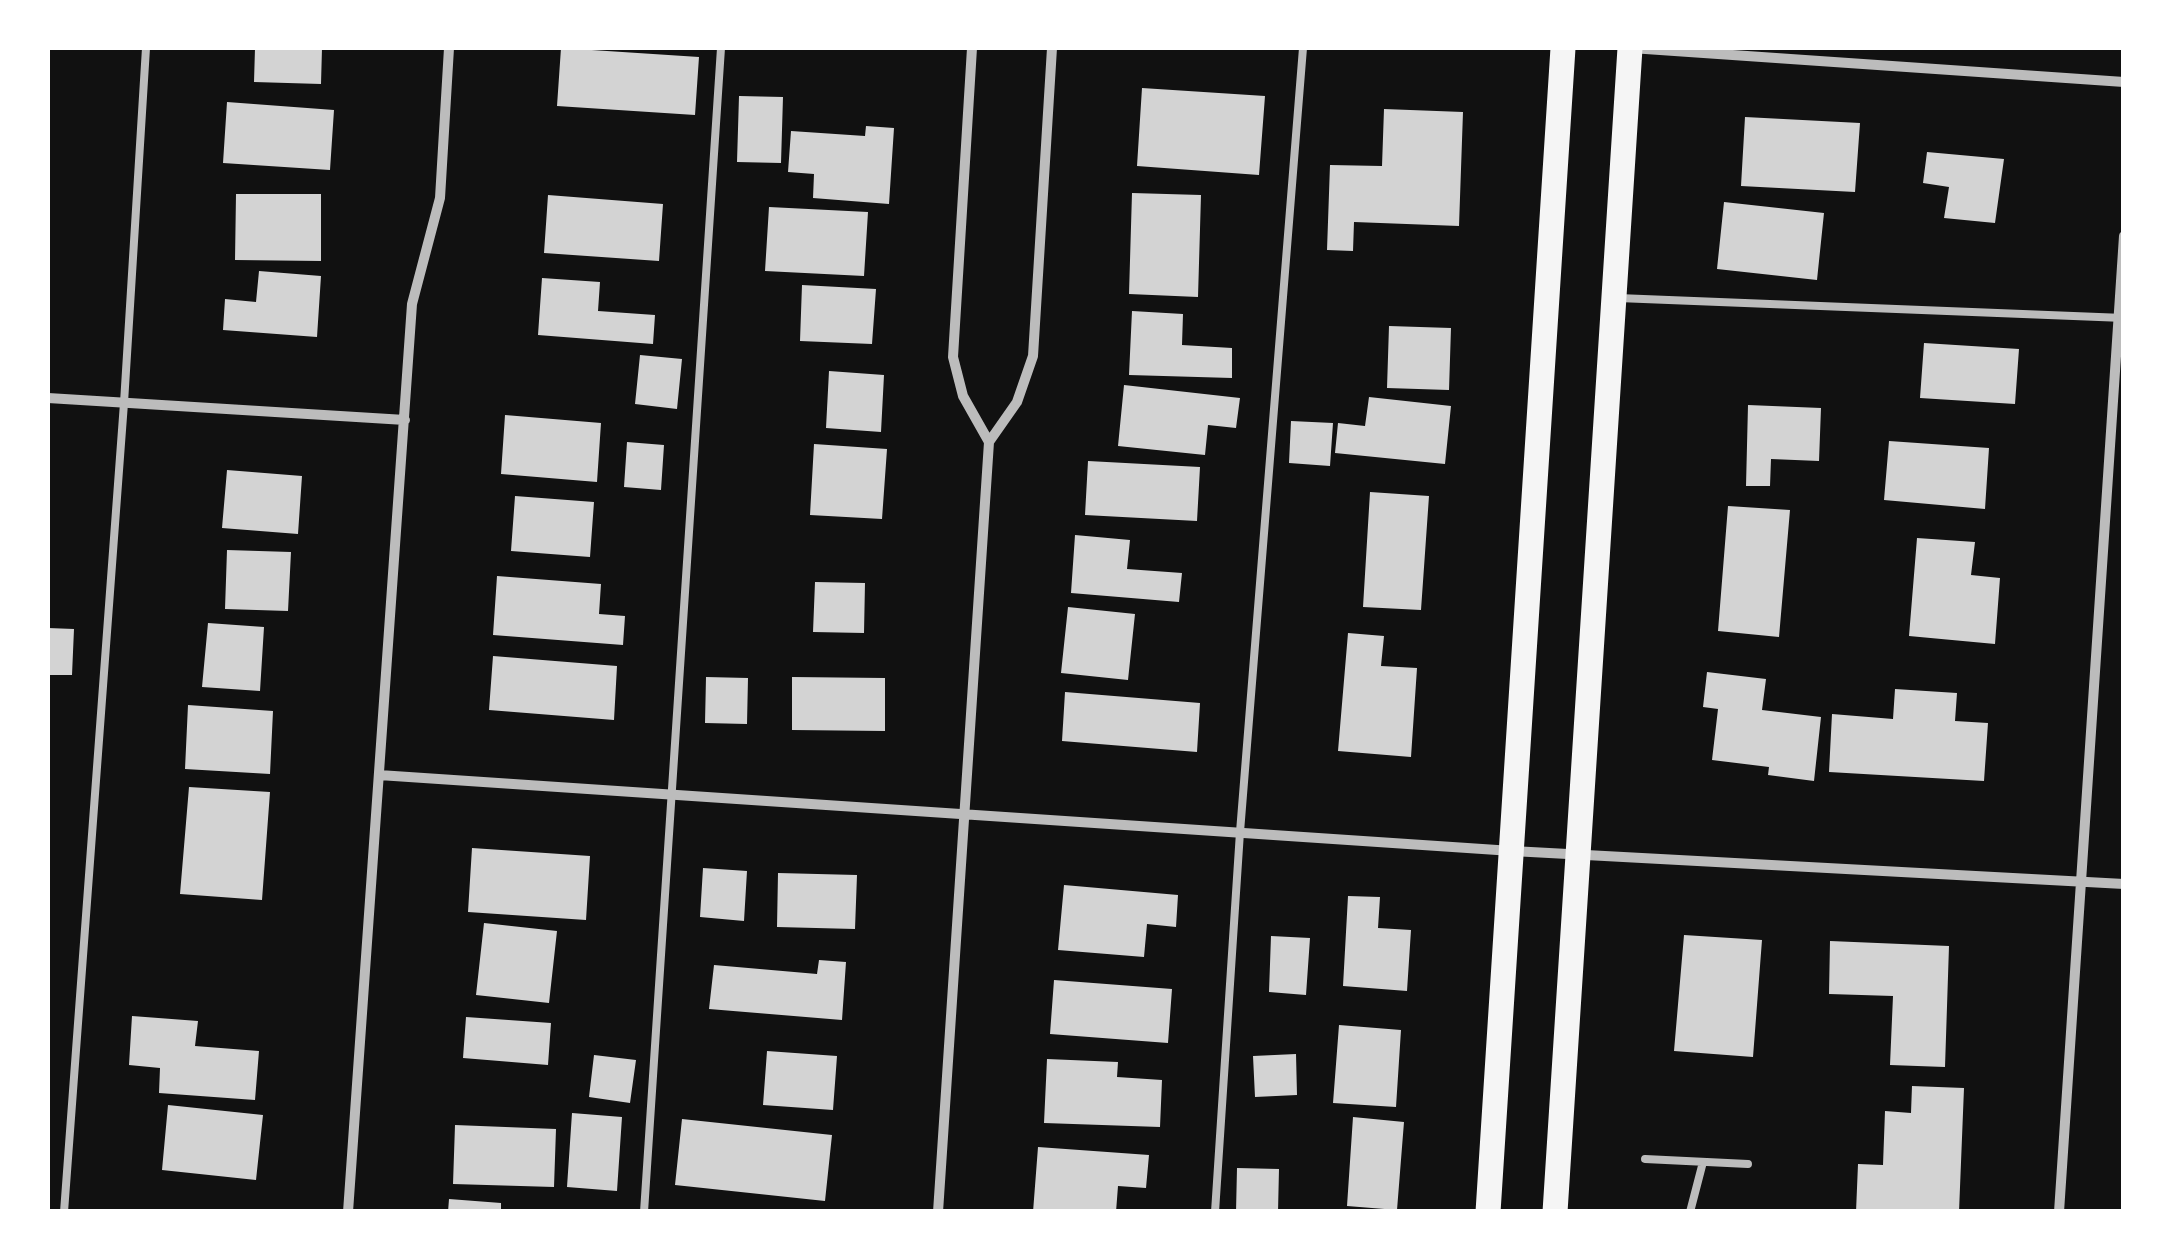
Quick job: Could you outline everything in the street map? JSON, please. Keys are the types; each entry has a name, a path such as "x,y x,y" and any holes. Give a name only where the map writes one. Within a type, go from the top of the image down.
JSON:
{"main road":[{"path":"1488,1212 1563,48"},
{"path":"1555,1212 1629,48"}],"street":[{"path":"348,1212 412,304 440,198 449,48"},
{"path":"972,48 954,357 963,396 989,442"},
{"path":"938,1212 989,442 1017,402 1034,356 1052,48"},
{"path":"1629,48 2124,82"},
{"path":"2059,1212 2124,236"},
{"path":"48,398 405,420"},
{"path":"379,776 1512,851 2124,884"}],"lane":[{"path":"64,1212 124,404 146,48"},
{"path":"644,1212 721,48"},
{"path":"1215,1212 1240,832 1303,48"},
{"path":"1614,298 2121,318"},
{"path":"1645,1159 1748,1164"},
{"path":"1690,1212 1703,1162"}],"building":[{"path":"255,48 322,48 321,84 254,82"},
{"path":"561,48 699,57 695,115 557,106"},
{"path":"1142,88 1265,96 1259,175 1137,166"},
{"path":"739,96 783,97 781,163 737,162"},
{"path":"227,102 334,110 330,170 223,163"},
{"path":"1384,109 1463,112 1459,226 1354,222 1353,251 1327,250 1330,165 1382,166"},
{"path":"1745,117 1860,123 1855,192 1741,186"},
{"path":"866,126 894,128 889,204 813,198 814,174 788,172 791,131 865,136"},
{"path":"1927,152 2004,159 1995,223 1944,218 1949,187 1923,183"},
{"path":"1132,193 1201,195 1198,297 1129,294"},
{"path":"236,194 321,194 321,261 235,260"},
{"path":"548,195 663,204 659,261 544,253"},
{"path":"1724,202 1824,213 1817,280 1717,269"},
{"path":"769,207 868,212 864,276 765,271"},
{"path":"259,271 321,276 317,337 223,330 225,299 256,302"},
{"path":"542,278 600,282 598,311 655,315 653,344 538,335"},
{"path":"802,285 876,289 872,344 800,341"},
{"path":"1132,311 1183,314 1182,345 1232,348 1232,378 1129,375"},
{"path":"1389,326 1451,328 1449,390 1387,388"},
{"path":"1924,343 2019,349 2015,404 1920,398"},
{"path":"640,355 682,359 677,409 635,404"},
{"path":"829,371 884,375 881,432 826,428"},
{"path":"1124,385 1240,398 1236,428 1208,425 1205,455 1118,446"},
{"path":"1369,397 1451,406 1445,464 1335,453 1338,423 1365,426"},
{"path":"1748,405 1821,408 1819,461 1771,459 1770,486 1746,486"},
{"path":"505,415 601,423 597,482 501,474"},
{"path":"1291,421 1333,423 1330,466 1289,463"},
{"path":"1889,441 1989,448 1985,509 1884,500"},
{"path":"627,442 664,445 661,490 624,487"},
{"path":"814,444 887,449 882,519 810,515"},
{"path":"1088,461 1200,467 1197,521 1085,515"},
{"path":"227,470 302,476 298,534 222,528"},
{"path":"1370,492 1429,496 1421,610 1363,607"},
{"path":"515,496 594,502 590,557 511,551"},
{"path":"1728,506 1790,510 1779,637 1718,631"},
{"path":"1075,535 1130,540 1127,569 1182,573 1179,602 1071,593"},
{"path":"1917,538 1975,542 1971,575 2000,578 1995,644 1909,636"},
{"path":"227,550 291,552 288,611 225,609"},
{"path":"497,576 601,584 599,614 625,616 623,645 493,635"},
{"path":"815,582 865,583 864,633 813,632"},
{"path":"1068,607 1135,614 1128,680 1061,673"},
{"path":"208,623 264,627 260,691 202,687"},
{"path":"48,628 74,629 72,675 48,675"},
{"path":"1348,633 1384,636 1381,666 1417,668 1411,757 1338,751"},
{"path":"493,656 617,666 614,720 489,710"},
{"path":"1707,672 1766,679 1762,710 1821,717 1814,781 1768,775 1769,767 1712,760 1718,709 1703,707"},
{"path":"706,677 748,678 747,724 705,723"},
{"path":"792,677 885,678 885,731 792,730"},
{"path":"1895,689 1957,693 1955,721 1988,723 1984,781 1829,772 1832,714 1893,719"},
{"path":"1065,692 1200,703 1197,752 1062,741"},
{"path":"188,705 273,711 270,774 185,769"},
{"path":"189,787 270,792 262,900 180,894"},
{"path":"472,848 590,856 586,920 468,912"},
{"path":"703,868 747,871 744,921 700,917"},
{"path":"778,873 857,875 855,929 777,927"},
{"path":"1064,885 1178,895 1176,927 1147,924 1144,957 1058,950"},
{"path":"1348,896 1380,897 1378,928 1411,930 1407,991 1343,986"},
{"path":"484,923 557,931 549,1003 476,995"},
{"path":"1684,935 1762,940 1753,1057 1674,1051"},
{"path":"1271,936 1310,938 1306,995 1269,992"},
{"path":"1830,941 1949,946 1945,1067 1890,1065 1893,996 1829,994"},
{"path":"819,960 846,962 842,1020 709,1009 714,965 817,974"},
{"path":"1054,980 1172,989 1168,1043 1050,1034"},
{"path":"132,1016 198,1021 195,1046 259,1051 255,1100 159,1093 160,1068 129,1065"},
{"path":"466,1017 551,1023 548,1065 463,1058"},
{"path":"1339,1025 1401,1030 1396,1107 1333,1103"},
{"path":"767,1051 837,1056 833,1110 763,1105"},
{"path":"1296,1054 1297,1095 1255,1097 1253,1056"},
{"path":"594,1055 636,1060 630,1103 589,1097"},
{"path":"1047,1059 1118,1062 1117,1077 1162,1080 1160,1127 1044,1123"},
{"path":"1912,1086 1964,1088 1959,1212 1856,1212 1858,1164 1883,1165 1885,1111 1911,1113"},
{"path":"168,1105 263,1115 256,1180 162,1170"},
{"path":"572,1113 622,1117 617,1191 567,1187"},
{"path":"1353,1117 1404,1122 1397,1210 1347,1206"},
{"path":"682,1119 832,1135 825,1201 675,1185"},
{"path":"455,1125 556,1129 554,1187 453,1184"},
{"path":"1038,1147 1149,1155 1146,1188 1118,1186 1116,1212 1033,1212"},
{"path":"1237,1168 1279,1169 1278,1212 1236,1212"},
{"path":"449,1199 501,1203 501,1212 448,1212"}]}
